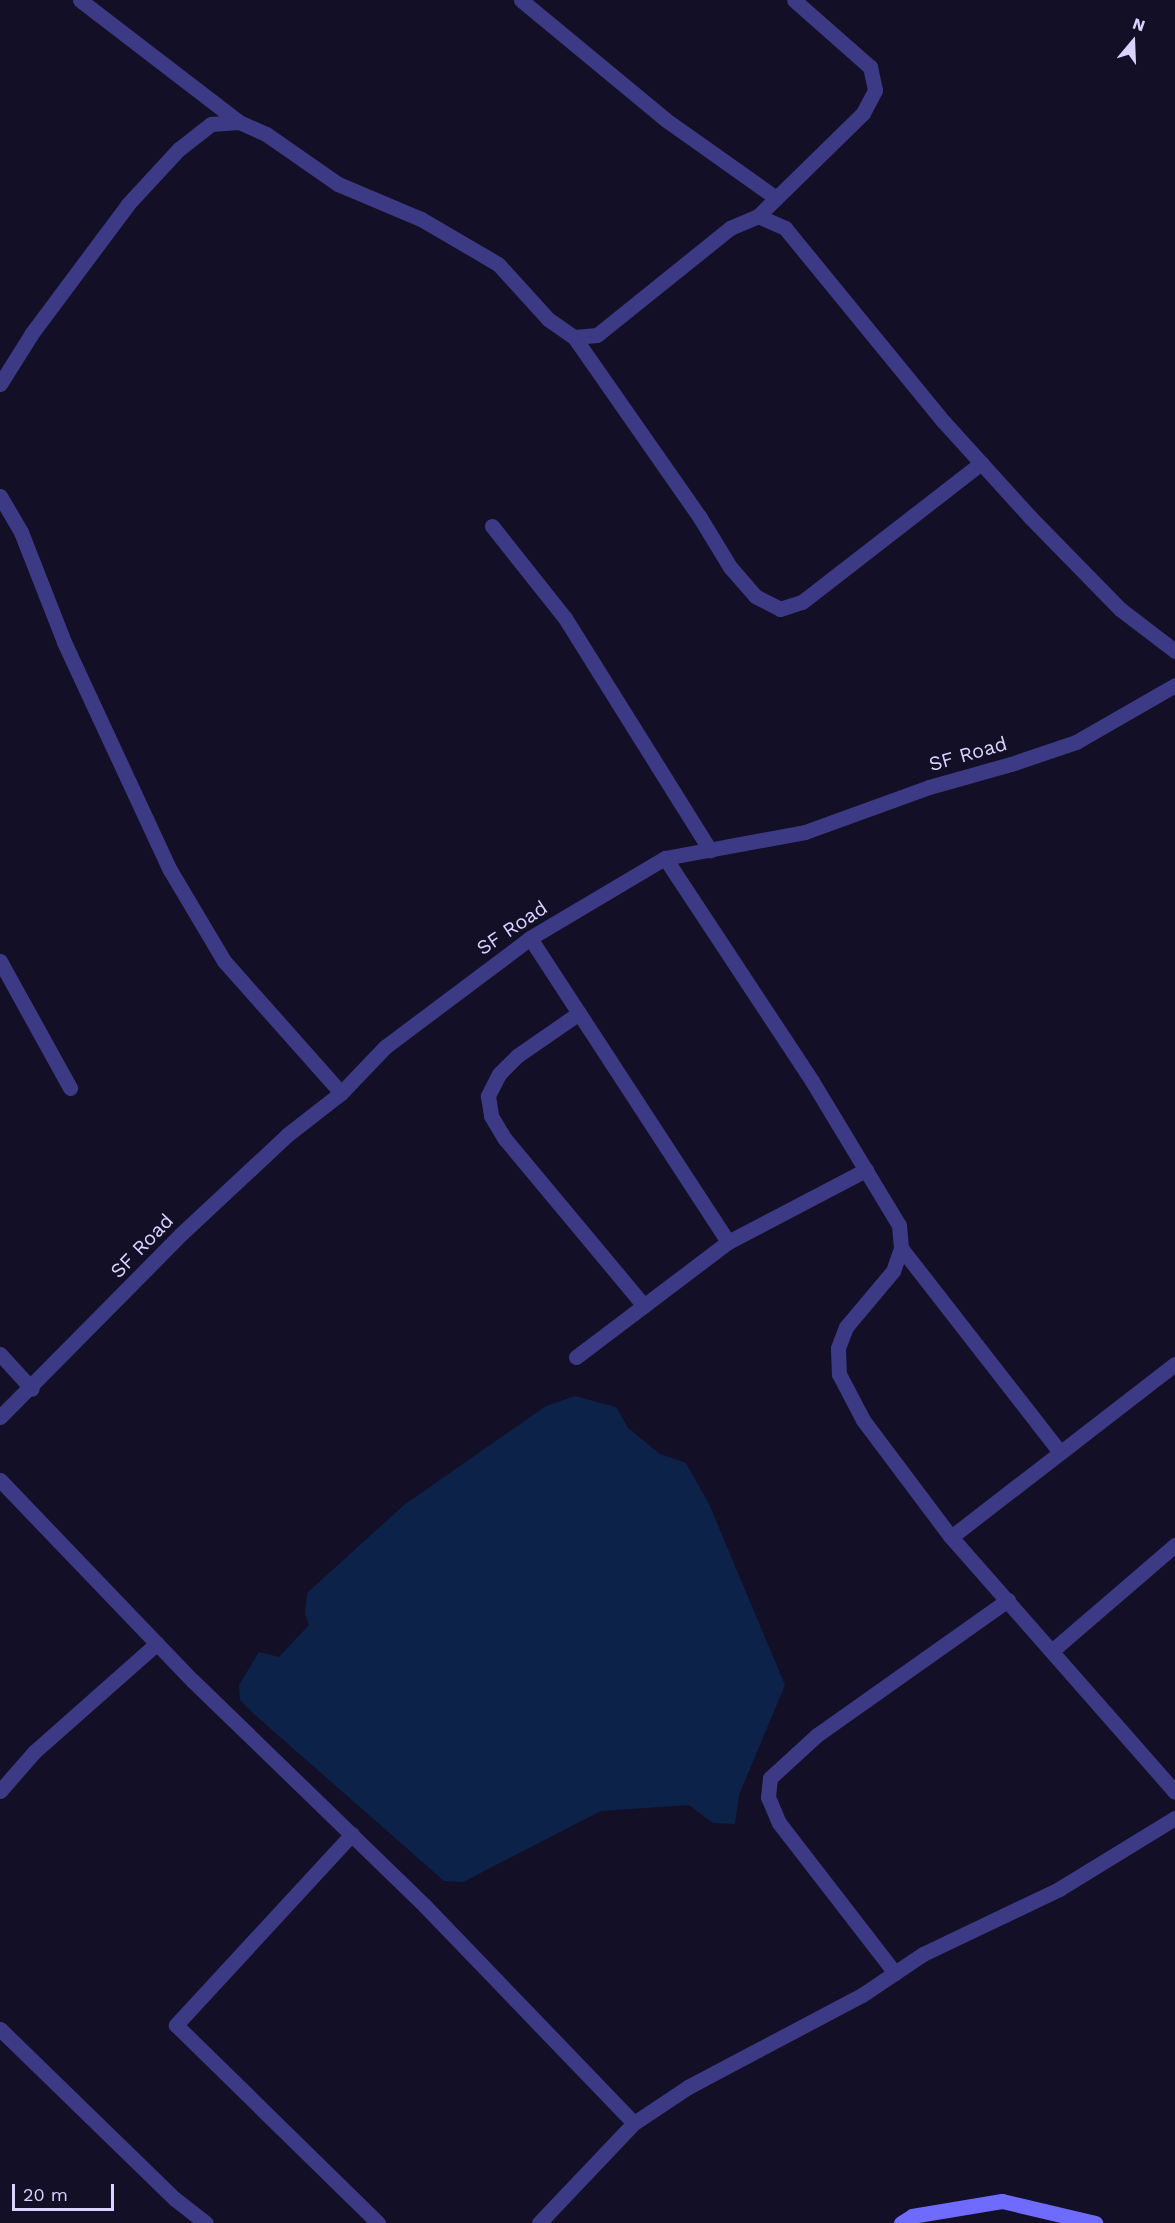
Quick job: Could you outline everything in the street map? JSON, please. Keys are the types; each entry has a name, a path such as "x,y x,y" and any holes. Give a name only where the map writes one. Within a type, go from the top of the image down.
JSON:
{"street":[{"path":"80,0 240,122 266,134 338,184 421,219 498,264 548,319 574,337 699,516 730,567 755,596 780,609 802,602 981,463"},
{"path":"521,0 666,120 776,198"},
{"path":"574,337 597,335 730,228 758,216 863,113 875,90 870,67 794,0"},
{"path":"0,384 32,333 135,196 179,149 211,124 240,122"},
{"path":"758,216 785,228 981,463 1120,609 1175,651"},
{"path":"0,496 21,532 64,642 170,870 225,961 341,1093"},
{"path":"492,526 577,637 710,850"},
{"name":"SF Road","path":"0,1418 32,1389 181,1234 287,1135 341,1093 385,1047 530,938 665,858 805,832 930,787 1076,742 1175,685"},
{"path":"665,858 812,1081 899,1225 901,1248 893,1271 846,1327 838,1348 839,1374 863,1420 951,1537 1054,1649 1175,1792"},
{"path":"530,938 728,1242"},
{"path":"0,961 70,1088"},
{"path":"579,1014 517,1056 499,1074 488,1096 491,1116 505,1139 644,1306"},
{"path":"576,1357 728,1242 866,1170"},
{"path":"901,1248 1060,1452"},
{"path":"0,1354 32,1389"},
{"path":"951,1537 1175,1364"},
{"path":"0,1480 157,1643 352,1834 634,2123"},
{"path":"1054,1649 1175,1545"},
{"path":"895,1973 779,1823 768,1797 770,1778 817,1735 1008,1599"},
{"path":"0,1791 34,1752 157,1643"},
{"path":"539,2223 634,2123 688,2087 810,2024 923,1954 1059,1889 1175,1818"},
{"path":"352,1834 176,2025 378,2223"},
{"path":"0,2029 175,2199 206,2223"},
{"path":"901,2223 912,2216 1002,2201 1095,2223"}],"water":[{"path":"575,1396 616,1407 628,1428 660,1454 686,1463 709,1504 785,1685 739,1795 735,1824 713,1823 689,1805 601,1811 463,1882 444,1881 254,1714 240,1700 239,1685 259,1652 279,1657 309,1625 305,1614 307,1593 404,1505 546,1406"}]}
